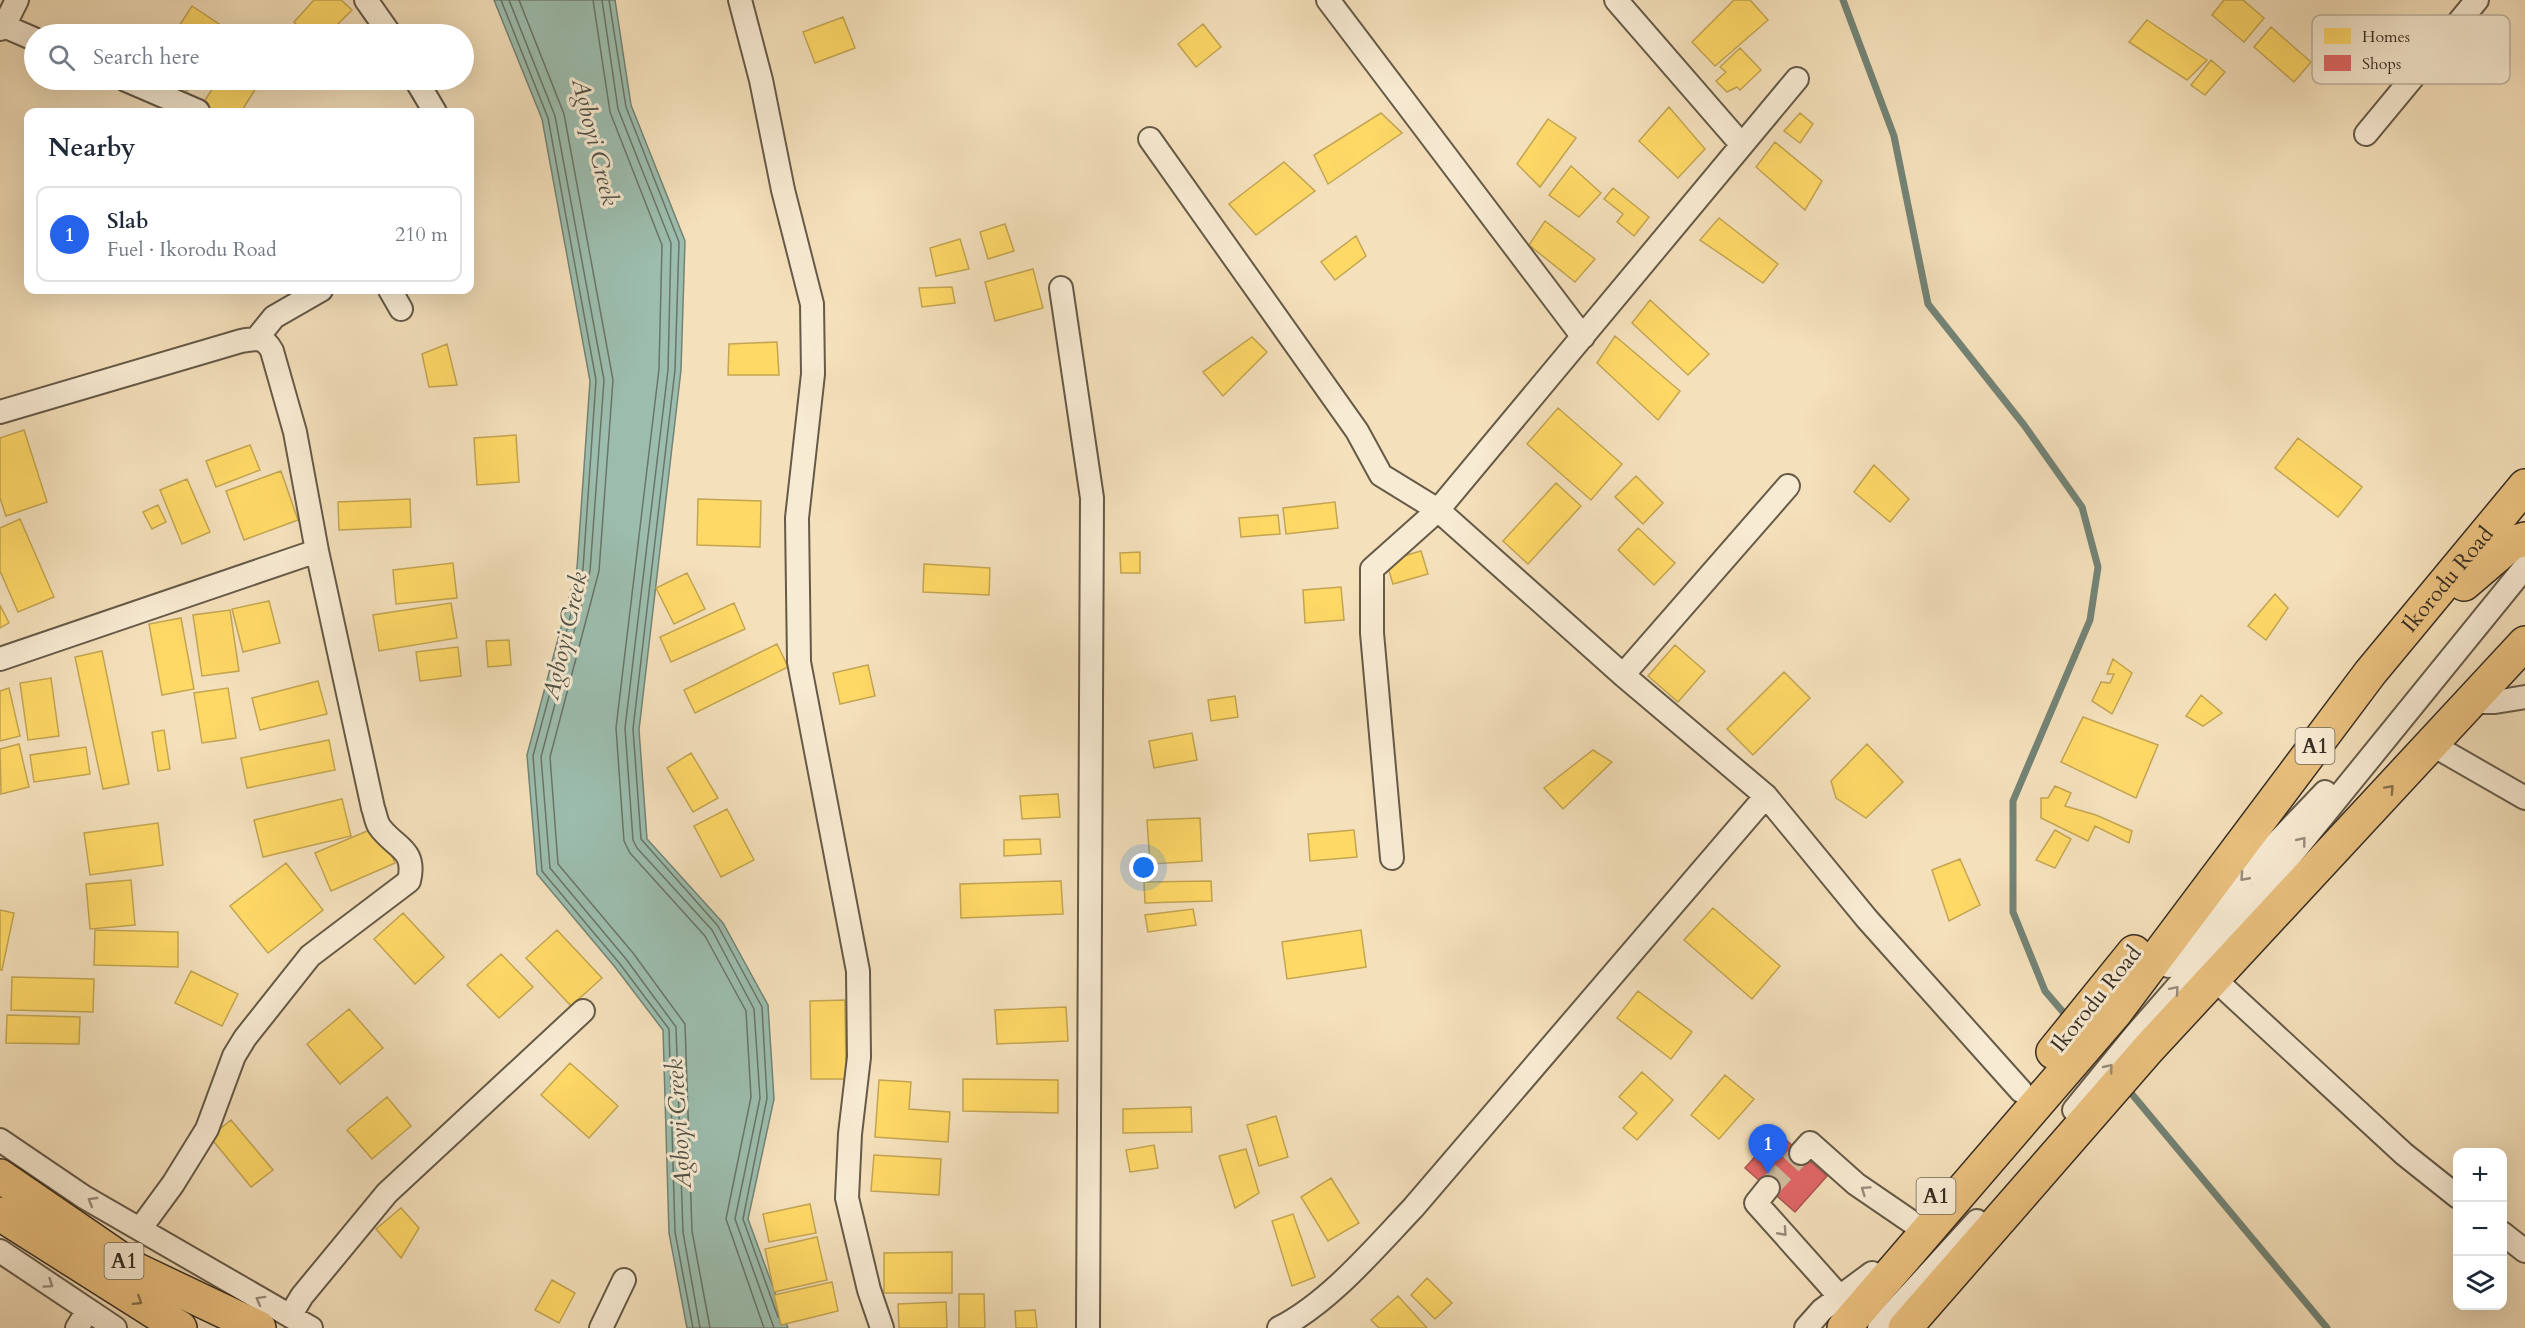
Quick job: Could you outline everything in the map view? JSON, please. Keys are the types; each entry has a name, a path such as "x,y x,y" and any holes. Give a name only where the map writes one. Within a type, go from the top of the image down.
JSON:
{"highway":[{"name":"Ikorodu Road","path":"1905,1328 2075,1096 2130,1028 2370,673 2525,486"},
{"path":"2370,673 2480,569 2512,543 2525,539"},
{"name":"Ikorodu Road","path":"2130,1028 2222,986 2356,824 2525,643"},
{"name":"Ikorodu Road","path":"1927,1328 2075,1096 2130,1028 2356,824"},
{"name":"Ikorodu Road","path":"1828,1328 2021,1091 2075,1096"},
{"name":"Ikorodu Road","path":"1842,1312 2075,1096"},
{"name":"A1","path":"0,1176 137,1270 259,1328"},
{"name":"A1","path":"0,1214 180,1328"}],"street":[{"path":"17,0 2,28 24,36"},
{"path":"366,0 383,24"},
{"path":"740,0 761,80 783,190 812,304 813,374 797,518 799,662 858,971 859,1057 850,1134 847,1198 869,1290 882,1328"},
{"path":"1328,0 1583,337"},
{"path":"1616,0 1741,144"},
{"path":"2465,15 2477,0"},
{"path":"1392,858 1372,633 1372,569 1438,510 1797,79"},
{"path":"2366,134 2407,84"},
{"path":"149,90 191,108"},
{"path":"422,90 433,108"},
{"path":"1150,139 1357,431 1381,475 1438,510 1623,675 1766,796 1868,919 2021,1091"},
{"path":"1061,288 1092,498 1088,1328"},
{"path":"0,412 257,338 274,317 314,294"},
{"path":"140,1229 173,1184 207,1129 234,1056 245,1038 310,956 409,881 410,860 403,849 379,826 373,808 317,551 294,432 272,351 268,342 257,338"},
{"path":"1623,675 1788,486"},
{"path":"0,660 317,551"},
{"path":"2130,1028 2275,874 2525,567"},
{"path":"2470,702 2495,702 2525,697"},
{"path":"2431,744 2525,798"},
{"path":"1279,1328 1298,1318 1363,1261 1413,1208 1766,796"},
{"path":"2222,986 2404,1154 2453,1194"},
{"path":"290,1316 302,1296 387,1193 583,1011"},
{"path":"1878,1328 1977,1221 2075,1096"},
{"path":"0,1140 84,1197 311,1328"},
{"path":"1801,1153 1810,1143 1856,1184 1913,1223"},
{"path":"1768,1188 1756,1203 1842,1312"},
{"path":"2507,1237 2525,1251"},
{"path":"0,1251 83,1319 115,1328"},
{"path":"137,1270 223,1328"},
{"path":"1842,1312 1872,1273"},
{"path":"601,1328 624,1280"},
{"path":"1806,1328 1822,1310 1842,1312"}],"water":[{"name":"Agboyi Creek","path":"494,0 615,0 631,105 685,241 681,370 639,730 647,839 723,923 768,1005 774,1099 748,1219 788,1328 687,1328 669,1233 663,1030 615,967 537,874 527,755 577,568 590,381 542,119"}],"building: Homes":[{"path":"314,0 341,0 352,10 338,24 296,24 294,22"},
{"path":"1734,0 1750,0 1768,20 1715,66 1692,42"},
{"path":"2224,0 2243,0 2264,18 2244,42 2212,15"},
{"path":"192,6 219,24 180,24"},
{"path":"843,17 855,48 815,63 803,32"},
{"path":"2147,20 2207,60 2187,80 2129,42"},
{"path":"1203,24 1221,47 1196,67 1178,44"},
{"path":"2271,27 2311,62 2294,82 2254,47"},
{"path":"1740,48 1761,70 1740,90 1737,87 1727,92 1716,81 1726,72 1720,67"},
{"path":"2211,60 2225,72 2205,95 2191,85"},
{"path":"212,90 255,90 244,108 200,108"},
{"path":"1669,107 1705,149 1678,178 1639,141"},
{"path":"1381,113 1402,133 1328,184 1314,155"},
{"path":"1800,113 1813,124 1800,143 1784,131"},
{"path":"1548,119 1576,138 1540,187 1517,164"},
{"path":"1775,142 1822,181 1805,210 1756,167"},
{"path":"1284,162 1315,191 1256,235 1229,204"},
{"path":"1571,166 1601,193 1579,217 1549,195"},
{"path":"1613,188 1649,217 1634,236 1617,222 1623,214 1604,199"},
{"path":"1719,218 1778,264 1763,283 1700,240"},
{"path":"1545,221 1595,259 1575,282 1529,245"},
{"path":"1005,224 1014,251 988,259 980,232"},
{"path":"1356,236 1366,256 1335,280 1321,262"},
{"path":"960,239 969,269 936,276 930,248"},
{"path":"1033,269 1043,308 995,321 985,282"},
{"path":"952,287 955,303 922,307 919,288"},
{"path":"1650,300 1709,354 1688,375 1632,323"},
{"path":"1615,336 1680,391 1658,420 1597,363"},
{"path":"1252,337 1267,352 1223,396 1203,372"},
{"path":"777,342 779,375 728,375 729,344"},
{"path":"447,344 457,385 429,387 422,354"},
{"path":"1558,408 1622,464 1591,500 1527,444"},
{"path":"24,430 47,502 6,516 0,498 0,438"},
{"path":"516,435 519,482 477,485 474,438"},
{"path":"2298,438 2362,487 2338,517 2275,468"},
{"path":"250,445 260,470 216,487 206,461"},
{"path":"1874,465 1909,499 1890,522 1854,492"},
{"path":"281,471 298,520 244,540 226,491"},
{"path":"1636,476 1663,503 1643,524 1615,497"},
{"path":"187,479 210,532 182,544 160,490"},
{"path":"1556,483 1581,506 1528,564 1503,541"},
{"path":"410,499 411,527 339,530 338,502"},
{"path":"698,499 761,501 760,547 697,545"},
{"path":"1335,502 1338,528 1286,534 1283,508"},
{"path":"158,505 166,522 152,529 143,512"},
{"path":"1278,515 1280,534 1241,537 1239,518"},
{"path":"20,519 54,597 18,612 0,571 0,528"},
{"path":"1638,528 1675,563 1654,585 1618,550"},
{"path":"1421,551 1428,574 1393,584 1386,561"},
{"path":"1140,552 1140,573 1121,573 1120,553"},
{"path":"453,563 457,598 396,604 393,570"},
{"path":"924,564 990,568 989,595 923,592"},
{"path":"687,573 705,609 674,624 656,588"},
{"path":"1341,587 1344,620 1305,623 1303,590"},
{"path":"2275,594 2288,608 2266,640 2248,626"},
{"path":"269,601 280,643 243,652 232,609"},
{"path":"451,603 457,638 379,651 373,615"},
{"path":"734,603 745,629 671,662 660,637"},
{"path":"0,605 9,623 0,628"},
{"path":"230,610 239,671 202,676 193,615"},
{"path":"181,618 194,689 162,695 149,624"},
{"path":"509,640 511,665 488,667 486,641"},
{"path":"777,644 788,667 695,713 684,690"},
{"path":"1675,645 1705,671 1678,702 1648,676"},
{"path":"458,647 461,676 420,681 416,652"},
{"path":"102,651 129,784 103,789 75,657"},
{"path":"2113,659 2132,673 2112,714 2092,701 2101,682 2110,683 2114,674 2107,674"},
{"path":"868,665 875,696 840,704 833,673"},
{"path":"1784,672 1810,698 1753,755 1727,729"},
{"path":"51,678 59,736 28,740 20,683"},
{"path":"318,681 327,714 260,730 252,698"},
{"path":"9,688 20,736 0,741 0,691"},
{"path":"228,688 236,738 202,743 194,693"},
{"path":"2201,695 2222,713 2203,726 2186,716"},
{"path":"1235,696 1238,717 1211,721 1208,700"},
{"path":"2083,717 2158,745 2136,798 2061,762"},
{"path":"164,730 170,769 158,771 152,732"},
{"path":"1192,733 1197,760 1154,768 1149,741"},
{"path":"329,740 335,770 247,788 241,758"},
{"path":"19,744 29,787 1,794 0,749"},
{"path":"1867,744 1903,782 1866,818 1836,798 1831,781"},
{"path":"86,747 90,774 34,782 30,755"},
{"path":"1593,750 1612,762 1563,809 1544,788"},
{"path":"691,753 718,798 693,812 667,768"},
{"path":"2055,786 2071,793 2065,806 2096,815 2132,831 2129,843 2095,826 2088,841 2041,818 2041,798 2048,798"},
{"path":"1058,794 1060,817 1022,819 1020,796"},
{"path":"342,799 351,836 263,857 254,820"},
{"path":"727,809 754,860 721,877 694,826"},
{"path":"1200,818 1202,861 1150,864 1147,820"},
{"path":"158,823 163,865 90,875 84,833"},
{"path":"379,826 395,863 331,891 315,853"},
{"path":"1354,830 1357,857 1310,861 1308,834"},
{"path":"2055,830 2071,839 2055,868 2036,860"},
{"path":"1040,839 1041,854 1004,856 1004,840"},
{"path":"1960,859 1980,905 1949,921 1932,870"},
{"path":"286,863 323,910 268,953 230,906"},
{"path":"131,880 135,925 90,929 86,884"},
{"path":"1061,881 1063,914 961,918 960,884"},
{"path":"1211,881 1212,901 1145,903 1144,882"},
{"path":"1713,908 1780,966 1752,999 1684,940"},
{"path":"1193,909 1196,925 1148,932 1145,915"},
{"path":"0,910 14,913 2,970 0,970"},
{"path":"403,913 444,957 415,984 374,939"},
{"path":"95,930 178,932 178,967 94,965"},
{"path":"557,930 602,978 571,1006 526,958"},
{"path":"1361,930 1366,967 1287,979 1282,942"},
{"path":"501,954 533,987 499,1018 467,985"},
{"path":"191,971 238,994 222,1026 175,1003"},
{"path":"12,977 94,979 93,1012 11,1010"},
{"path":"1638,991 1692,1032 1671,1059 1617,1018"},
{"path":"845,1000 846,1079 811,1079 810,1001"},
{"path":"1066,1007 1068,1041 997,1044 995,1010"},
{"path":"349,1009 383,1048 340,1084 307,1044"},
{"path":"7,1015 80,1017 79,1044 6,1043"},
{"path":"570,1063 618,1106 589,1138 541,1095"},
{"path":"1642,1072 1673,1100 1637,1140 1623,1128 1637,1113 1619,1097"},
{"path":"1725,1075 1754,1099 1719,1139 1691,1115"},
{"path":"963,1079 1058,1080 1058,1113 963,1111"},
{"path":"879,1080 911,1082 909,1109 950,1112 948,1142 875,1137"},
{"path":"387,1097 411,1126 372,1159 347,1130"},
{"path":"1191,1107 1192,1132 1123,1133 1123,1109"},
{"path":"1276,1116 1288,1157 1259,1166 1247,1125"},
{"path":"231,1120 273,1170 251,1187 210,1137"},
{"path":"1154,1145 1158,1168 1130,1172 1126,1150"},
{"path":"1246,1149 1259,1193 1235,1208 1219,1156"},
{"path":"874,1155 941,1159 939,1195 871,1191"},
{"path":"1331,1178 1359,1223 1328,1241 1301,1197"},
{"path":"810,1204 816,1233 769,1242 763,1214"},
{"path":"401,1208 419,1228 401,1258 376,1229"},
{"path":"1293,1214 1315,1277 1292,1286 1272,1221"},
{"path":"817,1237 827,1280 774,1292 765,1249"},
{"path":"952,1252 952,1293 884,1293 884,1253"},
{"path":"1427,1278 1452,1303 1435,1319 1411,1295"},
{"path":"552,1280 575,1293 559,1323 535,1310"},
{"path":"832,1282 838,1311 781,1325 774,1295"},
{"path":"959,1294 984,1294 985,1328 959,1328"},
{"path":"1398,1296 1427,1328 1379,1328 1371,1320"},
{"path":"946,1302 947,1328 899,1328 898,1304"},
{"path":"1035,1310 1037,1328 1016,1328 1015,1311"}],"building: Shops":[{"path":"1777,1132 1827,1176 1795,1212 1745,1168"}],"waterway":[{"path":"1843,0 1894,136 1928,304 2024,425 2082,507 2098,567 2090,620 2013,801 2013,912 2045,991 2069,1019"},
{"path":"2126,1087 2327,1328"}],"tunnel":[{"path":"1768,1188 1801,1153"}],"place":[{"name":"Slab","path":"1768,1174"}]}
